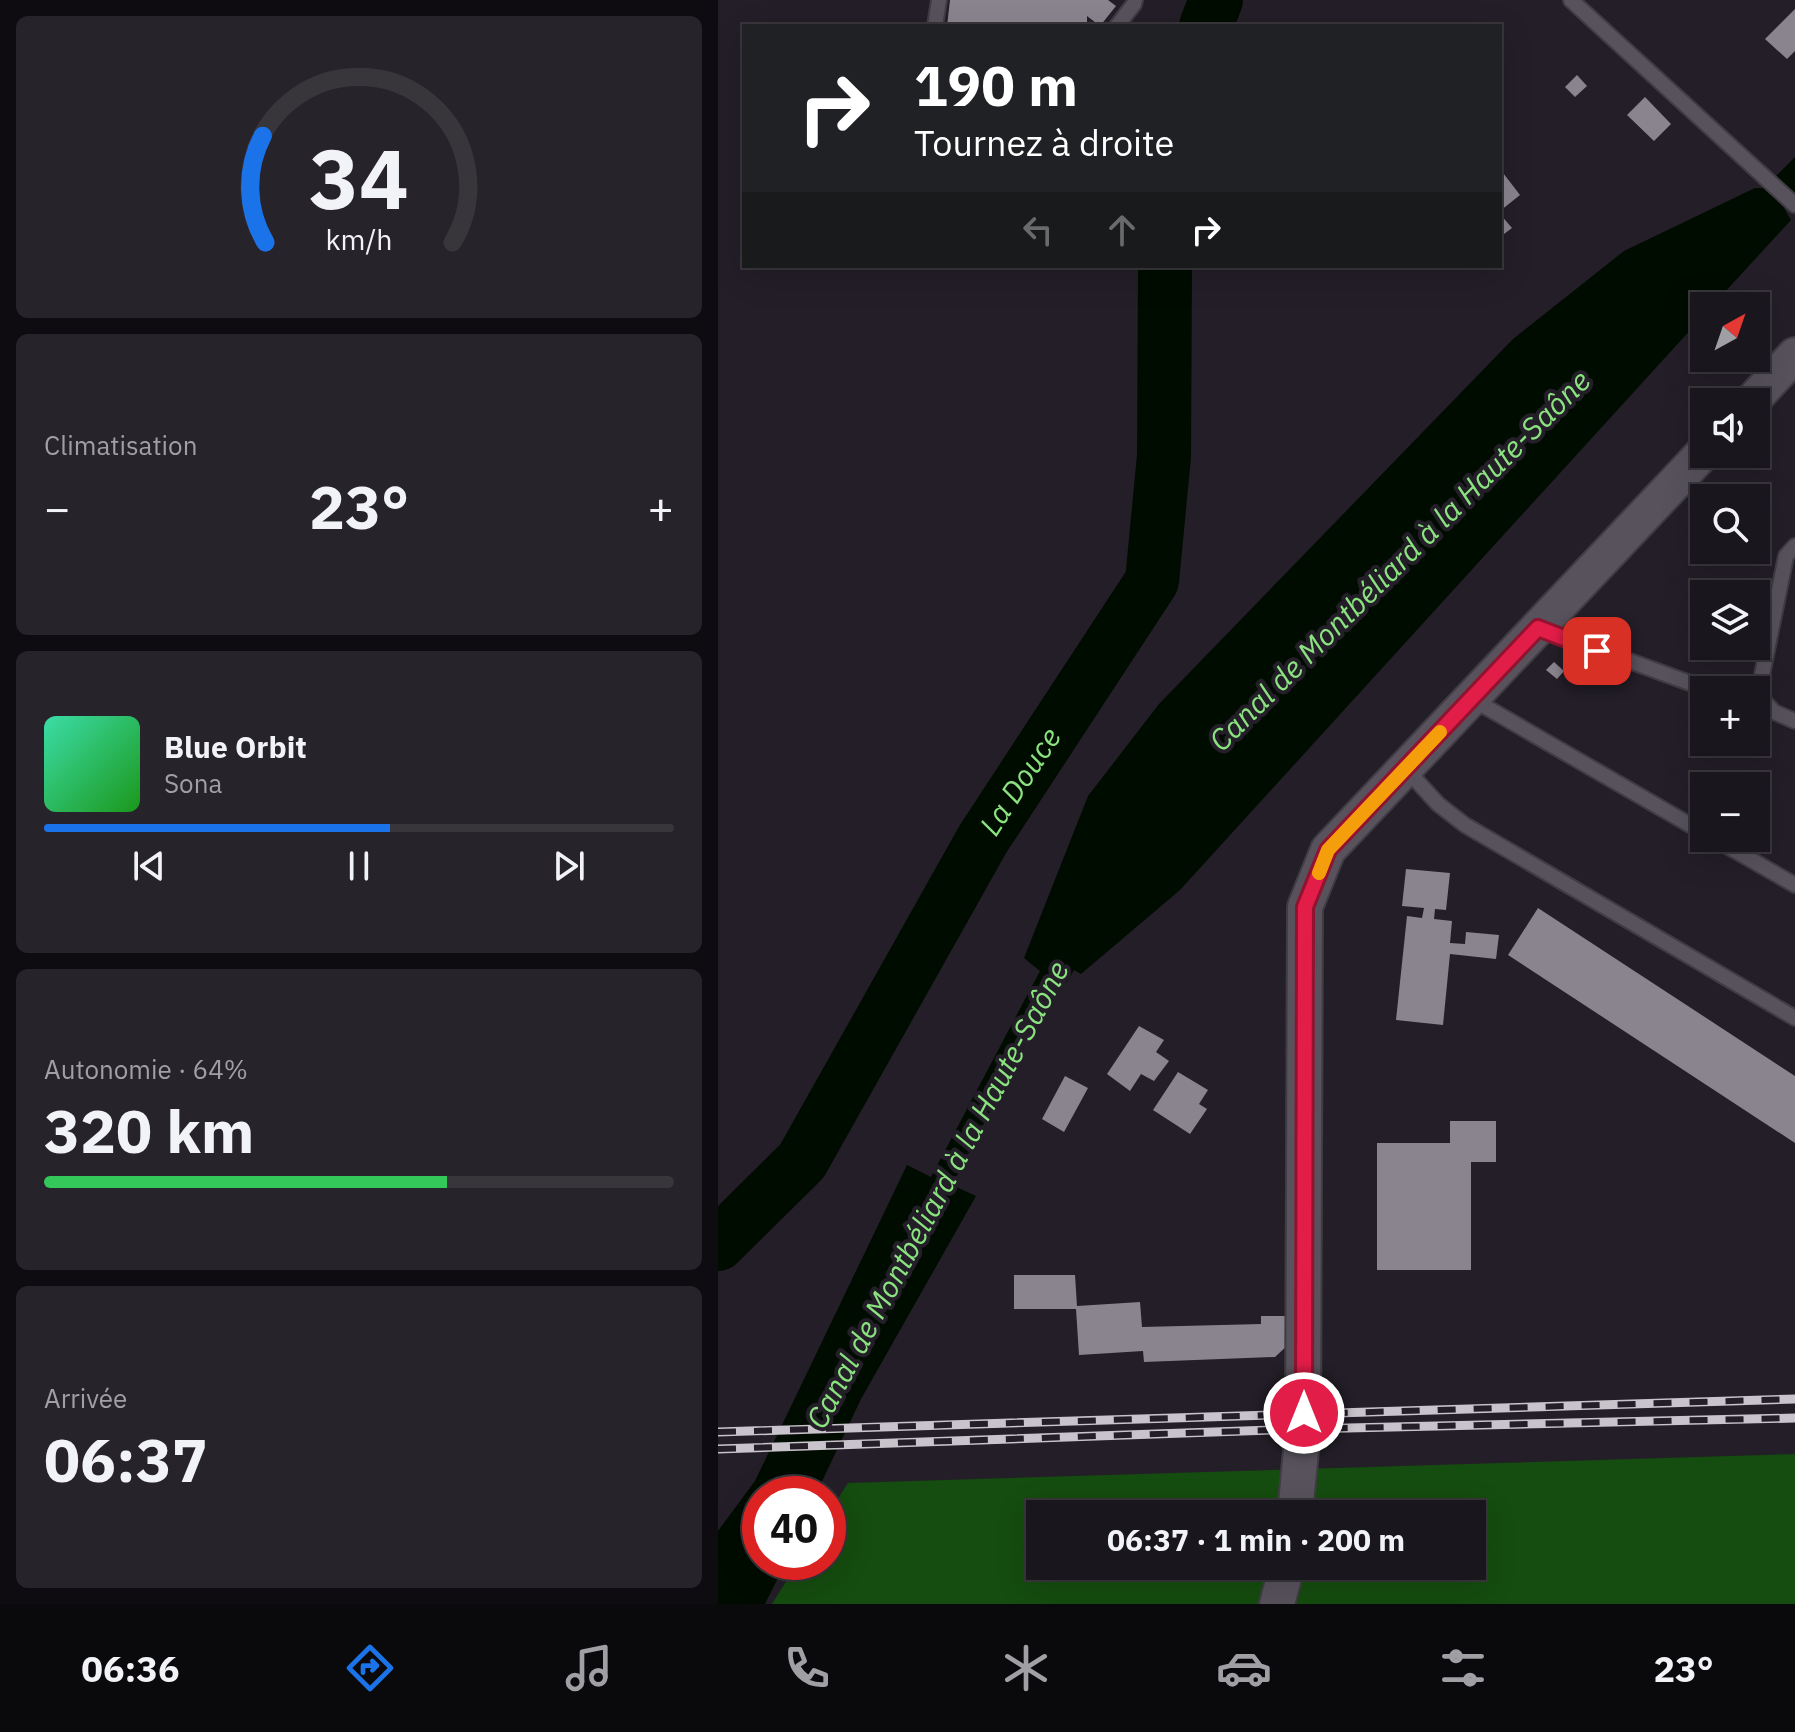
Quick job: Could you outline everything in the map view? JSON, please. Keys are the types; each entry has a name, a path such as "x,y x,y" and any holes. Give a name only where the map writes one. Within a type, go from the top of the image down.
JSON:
{"street":[{"path":"1764,388 1795,355"},
{"path":"1297,1500 1304,1413 1305,907 1328,850 1690,467"},
{"path":"1277,1604 1283,1580"}],"lane":[{"path":"935,24 939,0"},
{"path":"1118,24 1135,0"},
{"path":"1571,0 1795,205"},
{"path":"1761,676 1786,556 1795,546"},
{"path":"1538,628 1690,683"},
{"path":"1471,699 1690,825"},
{"path":"1770,708 1795,721"},
{"path":"1405,769 1438,804 1465,825 1795,1018"},
{"path":"1737,852 1795,885"}],"green space":[{"path":"1795,1454 1795,1604 772,1604 787,1580 846,1580 848,1483"}],"water":[{"name":"Canal de Montbéliard à la Haute-Saône","path":"1795,157 1795,196 1784,208 1791,220 1725,292 1690,292 1690,330 1180,890 1081,974 1074,970 1067,982 1059,978 952,1185 976,1196 861,1399 825,1476 757,1476 907,1165 931,1177 1040,971 1024,958 1088,796 1159,704 1513,339 1624,251 1755,188 1764,188"},
{"path":"742,1499 742,1580 777,1580 765,1604 718,1604 718,1531"}],"building":[{"path":"950,0 1108,0 1116,6 1102,24 1087,16 1087,24 947,24"},
{"path":"1795,9 1795,51 1787,59 1765,39"},
{"path":"1577,75 1587,86 1575,97 1565,87"},
{"path":"1645,97 1671,124 1654,141 1627,115"},
{"path":"1502,172 1520,195 1502,209"},
{"path":"1502,216 1512,228 1502,236"},
{"path":"1554,662 1564,671 1557,679 1546,670"},
{"path":"1406,869 1450,873 1446,910 1435,909 1434,919 1452,921 1450,943 1465,944 1466,932 1499,935 1496,959 1450,954 1443,1025 1396,1020 1407,916 1422,918 1424,908 1402,906"},
{"path":"1538,908 1795,1076 1795,1143 1508,955"},
{"path":"1139,1026 1164,1040 1156,1052 1169,1061 1154,1081 1141,1074 1130,1091 1107,1074"},
{"path":"1178,1072 1208,1090 1199,1104 1207,1109 1190,1134 1153,1110"},
{"path":"1065,1076 1088,1088 1064,1132 1042,1119"},
{"path":"1450,1121 1496,1121 1496,1162 1471,1162 1471,1270 1377,1270 1377,1143 1450,1143"},
{"path":"1014,1275 1075,1275 1077,1306 1140,1302 1142,1327 1261,1324 1261,1316 1289,1316 1289,1344 1275,1357 1144,1362 1143,1351 1079,1355 1076,1309 1014,1309"}],"waterway":[{"name":"La Douce","path":"1207,24 1216,0"},
{"name":"La Douce","path":"718,1244 802,1161 983,839 1152,581 1164,456 1165,268"}],"railway":[{"path":"718,1432 1795,1399"},
{"path":"718,1449 1303,1429 1795,1418"}],"slow traffic":[{"path":"1319,873 1328,850 1440,732"}],"route":[{"path":"1304,1413 1305,907 1328,850 1538,628 1597,651"}]}
